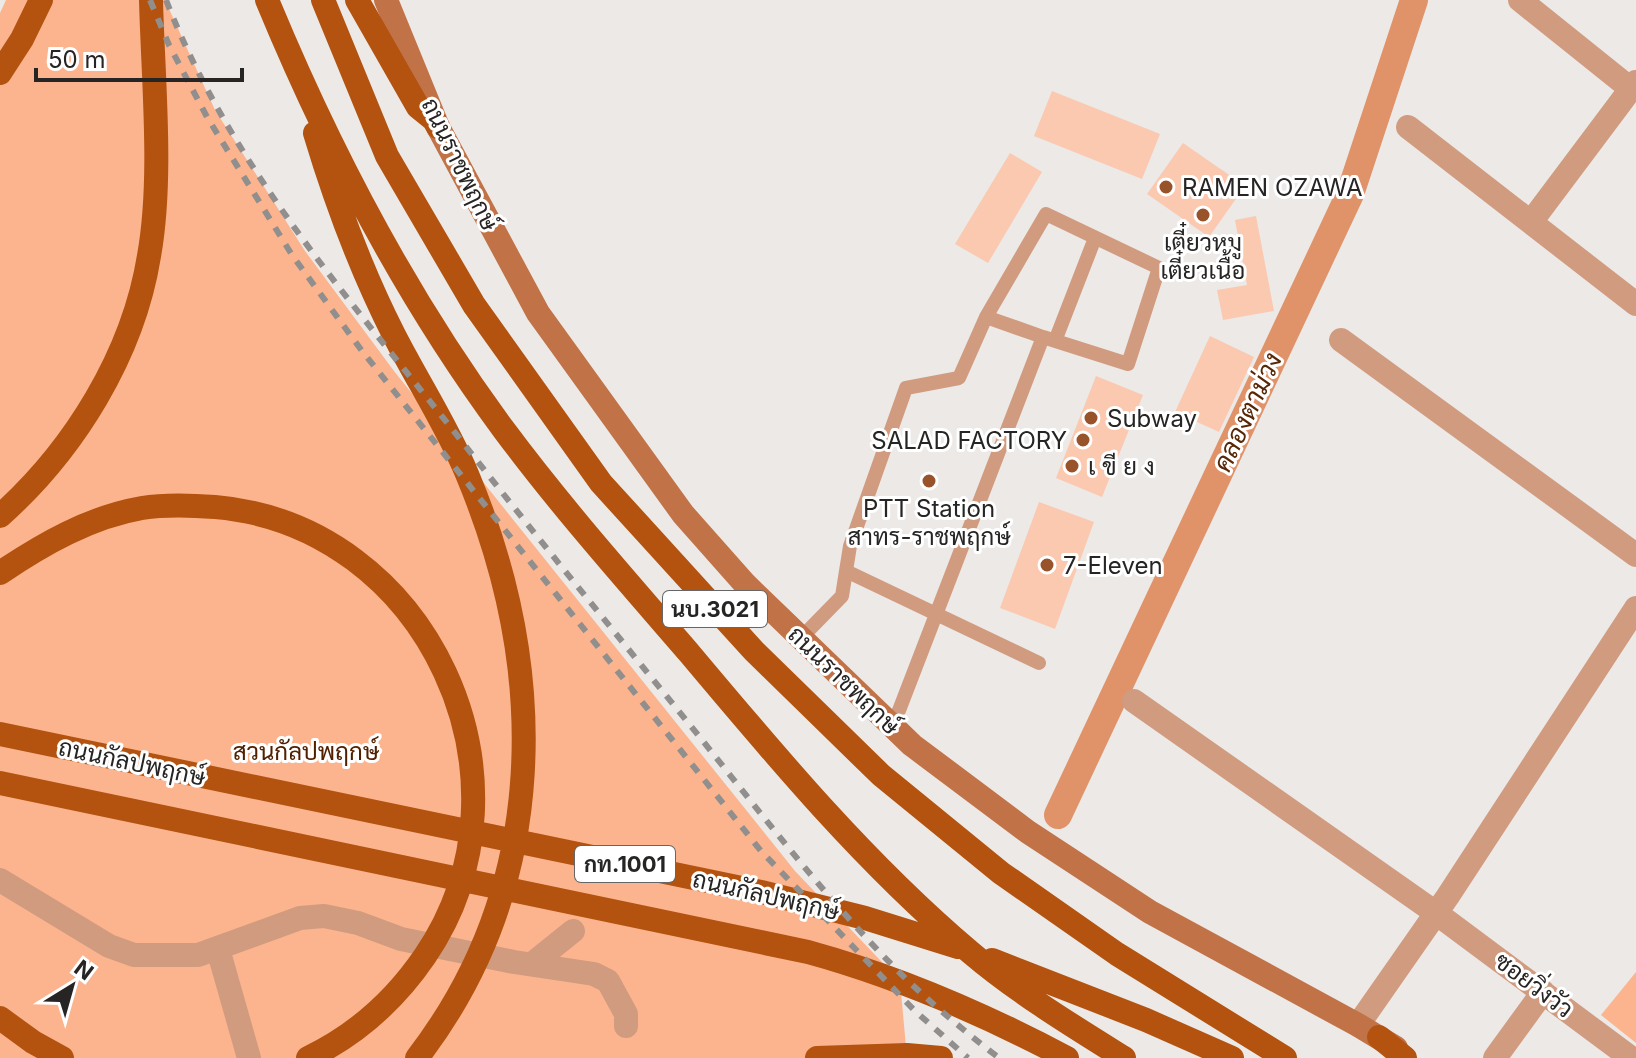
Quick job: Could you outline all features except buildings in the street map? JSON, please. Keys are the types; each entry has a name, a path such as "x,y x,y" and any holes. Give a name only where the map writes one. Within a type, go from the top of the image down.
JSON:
{"main road":[{"path":"0,73 22,39 41,0"},
{"path":"0,516 37,479 79,425 103,386 140,300 150,256 154,209 151,0"},
{"name":"นบ.3021","path":"267,0 286,47 362,201 426,313 497,420 548,487 794,778 910,900 973,955 1020,990 1124,1058"},
{"path":"278,0 306,105 343,220 395,337 466,471 484,515 515,636 523,730 521,804 509,874 484,947 463,990 417,1058"},
{"name":"ถนนราชพฤกษ์","path":"323,0 387,156 474,305 601,483 723,618 881,775 1001,873 1117,954 1285,1058"},
{"path":"357,0 418,107 438,127"},
{"name":"ถนนราชพฤกษ์","path":"386,0 438,127 538,313 683,514 745,584 912,745 1028,832 1150,912 1358,1025 1408,1058"},
{"path":"0,573 50,542 111,515 172,505 238,509 286,522 352,560 388,592 420,630 445,669 457,697 471,757 474,786 469,849 460,885 434,944 400,989 380,1010 308,1058"},
{"name":"ถนนกัลปพฤกษ์","path":"0,734 761,892 865,918 951,944 1038,977 1232,1058"},
{"name":"ถนนกัลปพฤกษ์","path":"0,783 808,952 862,967 928,991 1067,1058"},
{"path":"0,1018 62,1058"},
{"path":"817,1058 907,1055 941,1058"}],"street":[{"path":"1520,0 1633,85 1531,222"},
{"path":"1408,127 1636,304"},
{"path":"1341,340 1636,555"},
{"path":"1358,1025 1436,913 1636,608"},
{"name":"ซอยวิ่งวัว","path":"1134,701 1436,913 1631,1058"},
{"path":"0,880 109,946 134,955 198,955 300,918 324,916 358,923 401,939 602,977 608,981 626,1014 626,1026"},
{"path":"532,964 573,931"},
{"path":"218,949 249,1058"},
{"path":"1495,1058 1543,992"}],"lane":[{"path":"801,638 842,596 850,546 906,388 959,378 986,317 1046,214 1159,268 1128,364 986,317"},
{"path":"893,726 1049,339 1095,238"},
{"path":"846,571 1039,663"}],"green space":[{"name":"สวนกัลปพฤกษ์","path":"6,0 165,0 215,110 305,251 394,371 795,871 900,981 907,1058 0,1058 0,13"},
{"path":"1636,972 1636,1043 1601,1015"}],"waterway":[{"name":"คลองตาม่วง","path":"1058,815 1350,194 1414,0"}],"railway":[{"path":"150,0 169,45 207,117 292,255 362,351 761,851 914,1010 968,1058"},
{"path":"166,0 224,120 296,230 336,283 545,547 816,880 908,981 999,1058"}],"place":[{"name":"RAMEN OZAWA","path":"1166,187"},
{"name":"เตี๋ยวหมู เตี๋ยวเนื้อ","path":"1203,215"},
{"name":"Subway","path":"1091,418"},
{"name":"SALAD FACTORY","path":"1083,440"},
{"name":"เ ขี ย ง","path":"1072,466"},
{"name":"PTT Station สาทร-ราชพฤกษ์","path":"929,481"},
{"name":"7-Eleven","path":"1047,565"}]}
